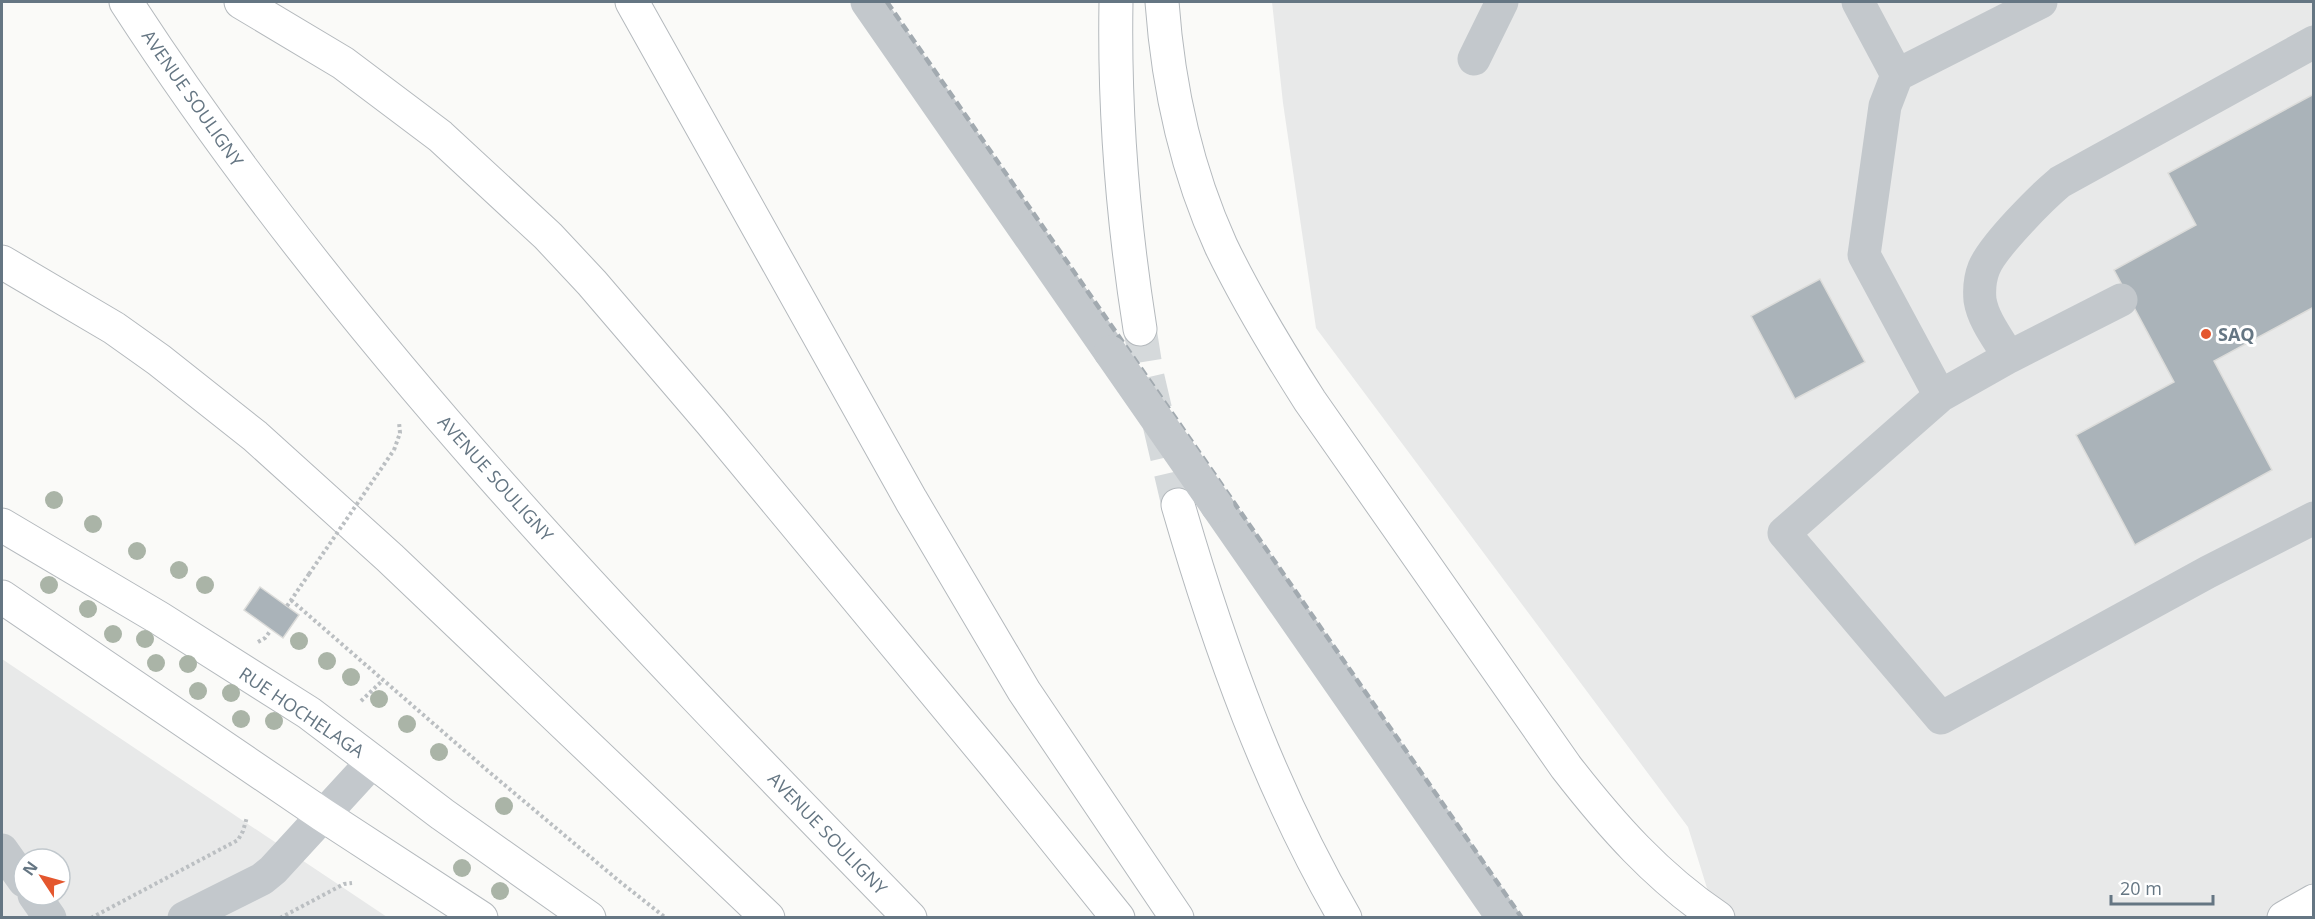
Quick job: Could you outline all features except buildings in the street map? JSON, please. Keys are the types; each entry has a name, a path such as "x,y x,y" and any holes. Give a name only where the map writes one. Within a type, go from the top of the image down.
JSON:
{"main road":[{"name":"AVENUE SOULIGNY","path":"126,2 180,82 268,203 477,460 721,724 910,918"},
{"path":"241,2 343,63 441,136 518,206 592,283 681,386 996,766 1118,918"},
{"path":"632,2 899,479 1024,691 1177,918"},
{"path":"1116,2 1116,121 1140,329"},
{"path":"1162,2 1165,43 1173,93 1202,195 1221,244 1272,342 1310,401 1566,767 1631,845 1665,878 1719,918"},
{"path":"2,262 114,328 200,391 264,444 390,558 768,918"},
{"path":"1178,505 1222,648 1244,703 1311,855 1345,918"},
{"name":"RUE HOCHELAGA","path":"2,525 159,618 309,713 448,819 589,918"},
{"path":"2,597 323,815 481,918"},
{"path":"2284,918 2313,901"}],"lane":[{"path":"867,2 1503,918"},
{"path":"1474,59 1502,2"},
{"path":"1858,2 1897,75"},
{"path":"1940,396 1864,255 1885,106 1897,75 2041,2"},
{"path":"2009,357 1983,310 1980,279 1988,259 2042,198 2060,182 2313,42"},
{"path":"2121,300 2009,357 1940,396 1784,533 1941,718 2198,577 2313,518"},
{"path":"184,918 262,879 273,870 373,761"},
{"path":"2,850 12,864"}],"path":[{"path":"287,606 394,450"},
{"path":"291,600 382,681 610,875 666,918"},
{"path":"265,638 271,630"},
{"path":"361,701 382,681"},
{"path":"91,918 232,844 238,840 247,817"},
{"path":"279,918 344,884 352,883"}],"shaded area":[{"path":"1272,2 2313,2 2313,917 1716,917 1688,827 1316,328 1283,103"},
{"path":"2,659 387,917 2,917"}],"tunnel":[{"path":"1140,329 1147,373 1178,505"}],"railway":[{"path":"887,2 1522,918"}],"place":[{"name":"SAQ","path":"2206,334"}]}
